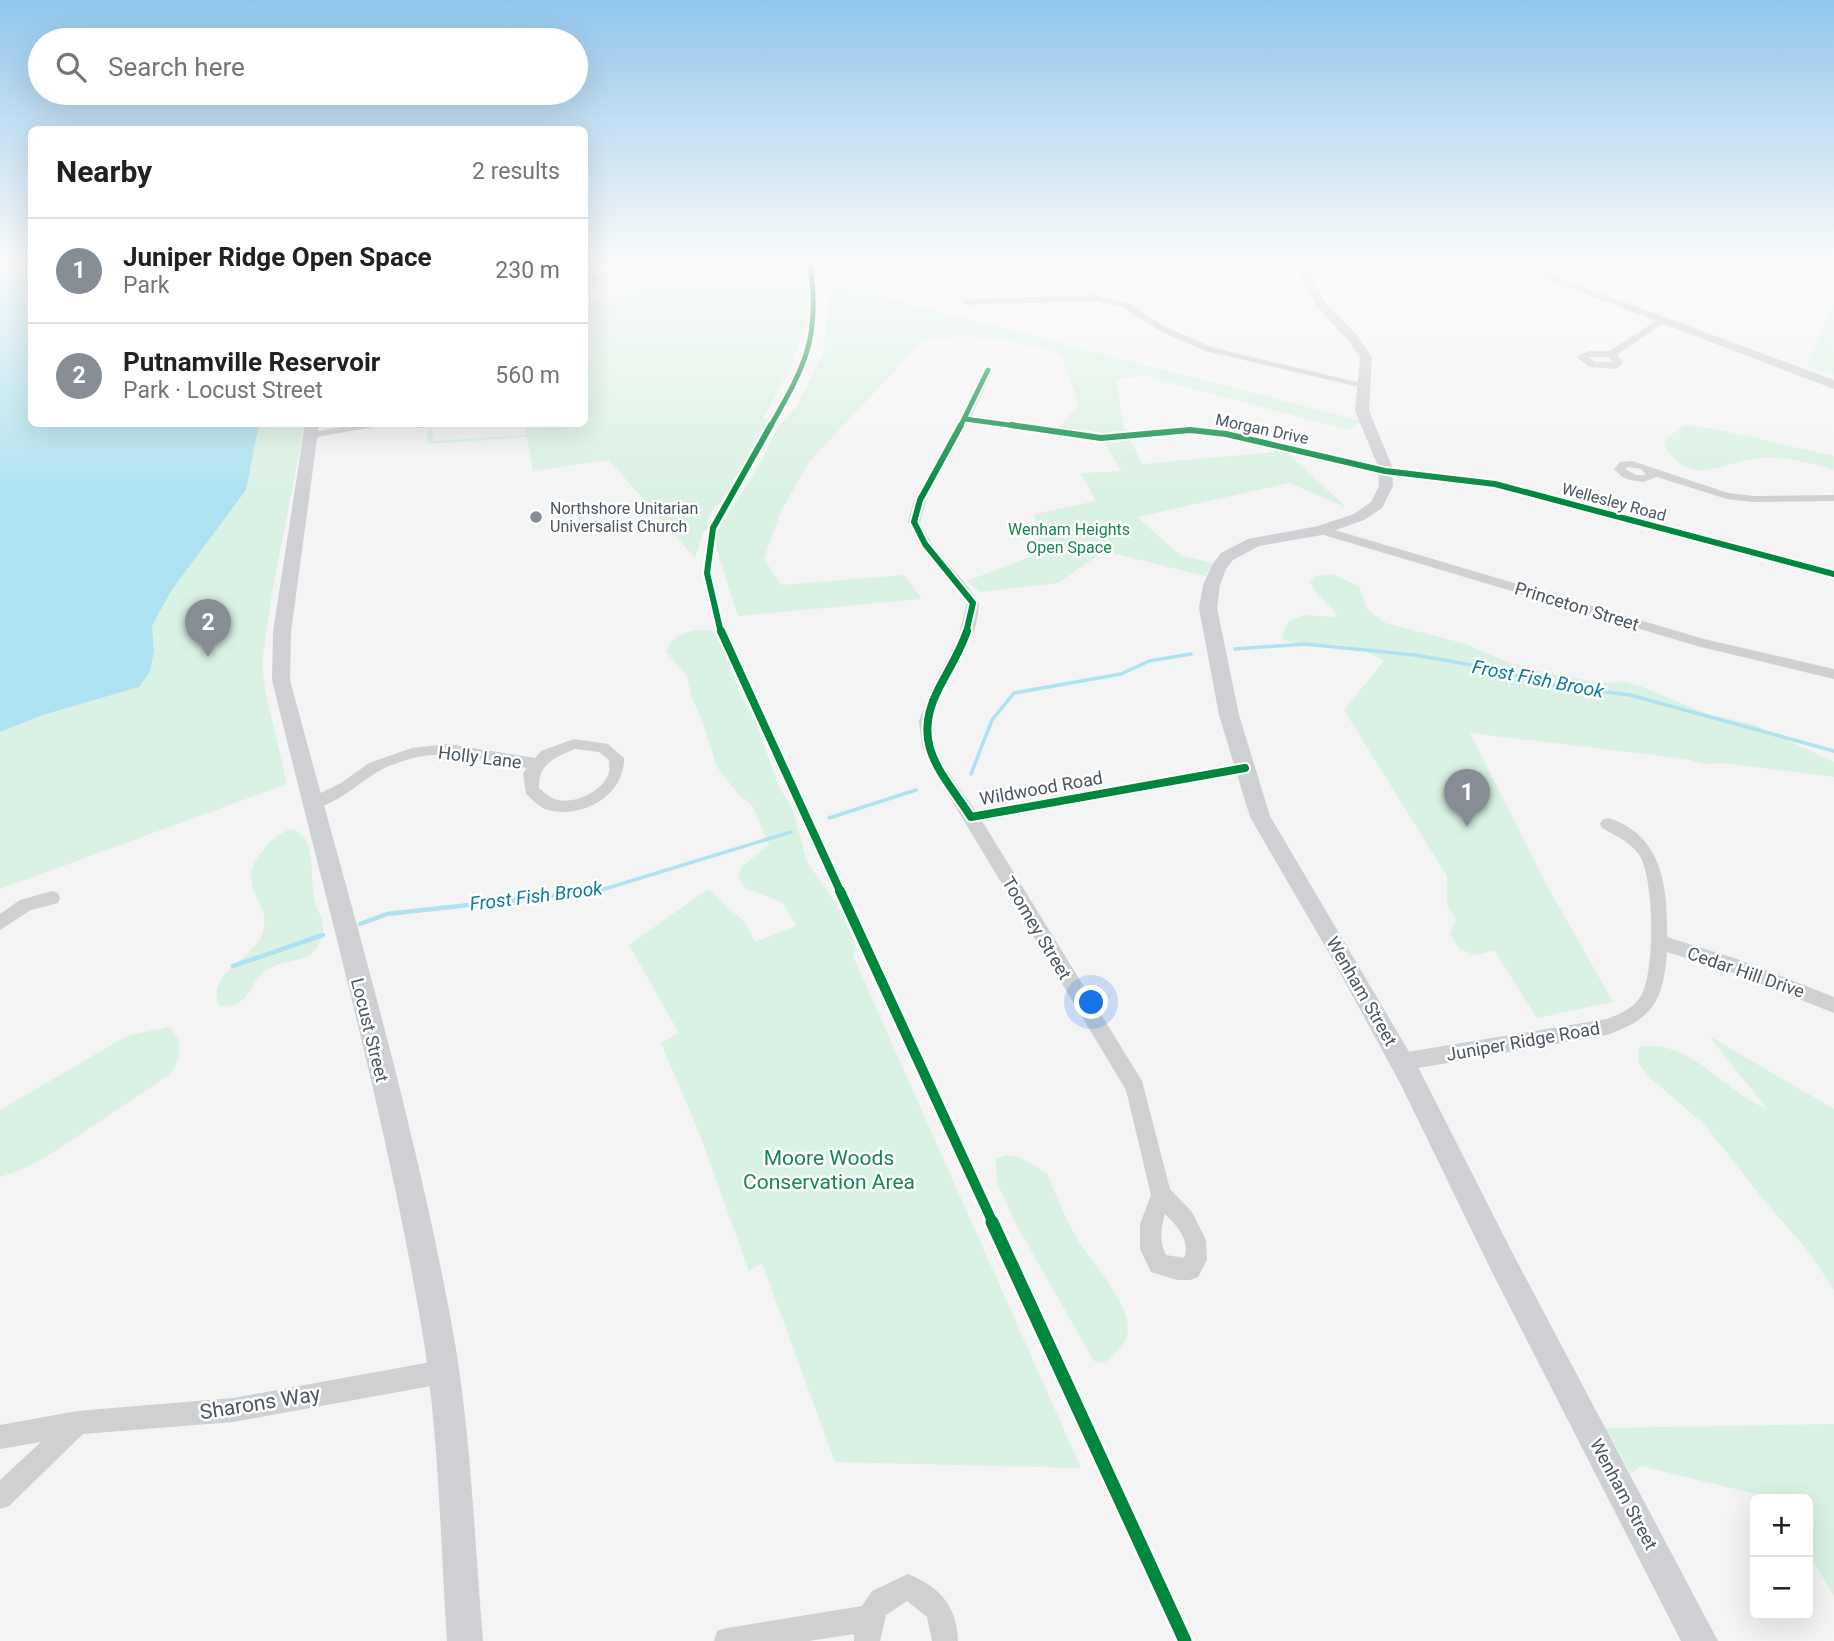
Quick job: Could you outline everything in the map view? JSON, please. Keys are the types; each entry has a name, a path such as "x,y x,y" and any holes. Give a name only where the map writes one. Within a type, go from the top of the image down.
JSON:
{"main road":[{"path":"1352,341 1365,356 1367,374 1363,416 1385,471"},
{"path":"1715,341 1834,385"},
{"name":"Locust Street","path":"312,429 279,660 284,695 311,804 401,1150 437,1327 465,1641"},
{"name":"Wenham Street","path":"1385,471 1386,485 1378,505 1369,512 1349,522 1321,530 1245,543 1224,558 1209,590 1209,615 1229,715 1260,817 1341,953 1401,1062 1508,1274 1700,1641"}],"street":[{"path":"1189,341 1208,349 1364,385"},
{"path":"1611,354 1632,341"},
{"name":"Wildwood Road","path":"988,370 965,419 920,500 914,522 922,541 954,575 973,603 973,613 964,641 925,722 926,737 933,754 971,817 1245,768"},
{"name":"Morgan Drive","path":"965,419 1101,438 1206,431 1385,471"},
{"path":"312,429 337,427"},
{"name":"Wellesley Road","path":"1385,471 1495,484 1834,574"},
{"path":"1651,472 1727,496 1753,499 1834,498"},
{"name":"Princeton Street","path":"1321,530 1702,643 1834,674"},
{"name":"Holly Lane","path":"311,804 346,787 374,767 412,753 448,749 536,764 559,748 589,744 611,753 617,761 618,771 614,782 594,799 569,806 556,806 536,797 531,790 531,773 536,764"},
{"name":"Toomey Street","path":"971,817 1135,1087 1161,1195"},
{"name":"Juniper Ridge Road","path":"1401,1062 1581,1032 1624,1021 1649,999 1658,962 1658,897 1650,859 1637,841 1608,824"},
{"path":"0,923 26,905 52,898"},
{"name":"Cedar Hill Drive","path":"1658,942 1731,964 1834,1005"},
{"name":"Sharons Way","path":"0,1437 78,1423 233,1410 442,1372"},
{"path":"0,1497 78,1423"},
{"path":"727,1641 867,1629 884,1596 908,1587 931,1598 946,1625 945,1641"}],"green space":[{"path":"588,341 800,341 790,368 763,419 770,419 770,426 711,514 708,529 703,532 695,558 609,460 533,471 527,437 428,444 427,429 432,428 434,441 527,435 526,427 588,427"},
{"path":"825,341 926,341 923,341 809,462 781,511 764,559 781,585 904,575 922,599 738,616 713,538 763,459 777,427 796,407 824,352"},
{"path":"1009,341 1051,341 1362,421 1348,430 1146,376 1116,379 1125,435 1058,428 1079,404 1061,355"},
{"path":"1818,341 1834,341 1834,375 1806,367"},
{"path":"1684,425 1720,430 1834,456 1834,470 1799,461 1763,458 1709,470 1697,470 1675,459 1664,445 1666,439"},
{"path":"258,427 304,427 272,592 262,663 265,690 287,784 0,889 0,732 43,715 139,687 150,672 154,651 152,626 171,591 246,490"},
{"name":"Wenham Heights Open Space","path":"1130,439 1142,464 1285,451 1346,507 1289,483 1137,517 1181,556 1213,563 1205,576 1104,551 1058,583 980,592 967,581 1040,553 1035,514 1096,501 1081,473 1122,471 1102,440"},
{"path":"1332,574 1359,586 1367,609 1385,623 1466,644 1505,661 1548,673 1599,683 1625,682 1640,686 1707,714 1753,724 1834,762 1834,777 1723,763 1704,764 1686,759 1470,733 1545,882 1613,1002 1537,1018 1494,950 1477,955 1460,950 1450,934 1456,919 1447,905 1447,876 1344,710 1384,661 1347,646 1300,643 1281,638 1289,621 1304,615 1335,617 1337,614 1315,592 1310,581 1315,576"},
{"name":"Moore Woods Conservation Area","path":"696,630 710,630 721,641 739,691 756,722 778,785 793,810 807,862 851,925 856,949 853,956 1081,1468 835,1462 762,1263 749,1271 700,1135 661,1043 679,1033 629,945 708,889 745,923 755,942 797,926 782,902 746,889 738,877 741,867 769,845 752,805 738,794 717,767 692,698 687,676 666,652 678,636"},
{"path":"292,829 304,837 310,853 314,895 323,925 319,944 307,956 268,969 240,1002 220,1007 218,985 224,975 258,942 263,932 262,910 251,882 251,872 256,860 274,838"},
{"path":"168,1027 179,1044 178,1057 169,1075 57,1150 24,1169 0,1177 0,1110 127,1036"},
{"path":"1709,1036 1834,1109 1834,1290 1808,1251 1704,1124 1650,1078 1638,1062 1639,1047 1657,1046 1674,1050 1767,1109"},
{"path":"1006,1155 1017,1156 1047,1173 1076,1237 1123,1307 1127,1319 1127,1335 1119,1350 1103,1363 1094,1361 1016,1224 997,1182 996,1159"},
{"path":"1834,1424 1834,1596 1813,1561 1813,1494 1755,1494 1641,1466 1631,1474 1605,1428"}],"water":[{"path":"0,341 28,341 28,427 258,427 246,490 171,591 152,626 154,651 150,672 139,687 43,715 0,732"}],"waterway":[{"name":"Frost Fish Brook","path":"1235,649 1305,644 1415,655 1489,668 1553,685 1630,695 1834,751"},
{"name":"Frost Fish Brook","path":"971,774 992,720 1014,693 1121,674 1149,661 1191,654"},
{"name":"Frost Fish Brook","path":"829,818 916,790"},
{"name":"Frost Fish Brook","path":"579,893 598,891 791,832"},
{"name":"Frost Fish Brook","path":"360,924 387,914 595,891"},
{"name":"Frost Fish Brook","path":"233,966 323,935"}],"cycle path":[{"path":"812,341 799,376 713,528 707,573 721,632 1185,1641"},
{"path":"988,370 965,419 920,500 914,522 925,544 959,582 973,603 965,638 930,706 926,721 929,746 945,778 971,817 1245,768"},
{"path":"965,419 1101,438 1190,430 1226,434 1385,471 1495,484 1834,574"}],"place":[{"name":"Northshore Unitarian Universalist Church","path":"536,517"},
{"name":"Putnamville Reservoir","path":"208,657"},
{"name":"Juniper Ridge Open Space","path":"1467,827"}]}
